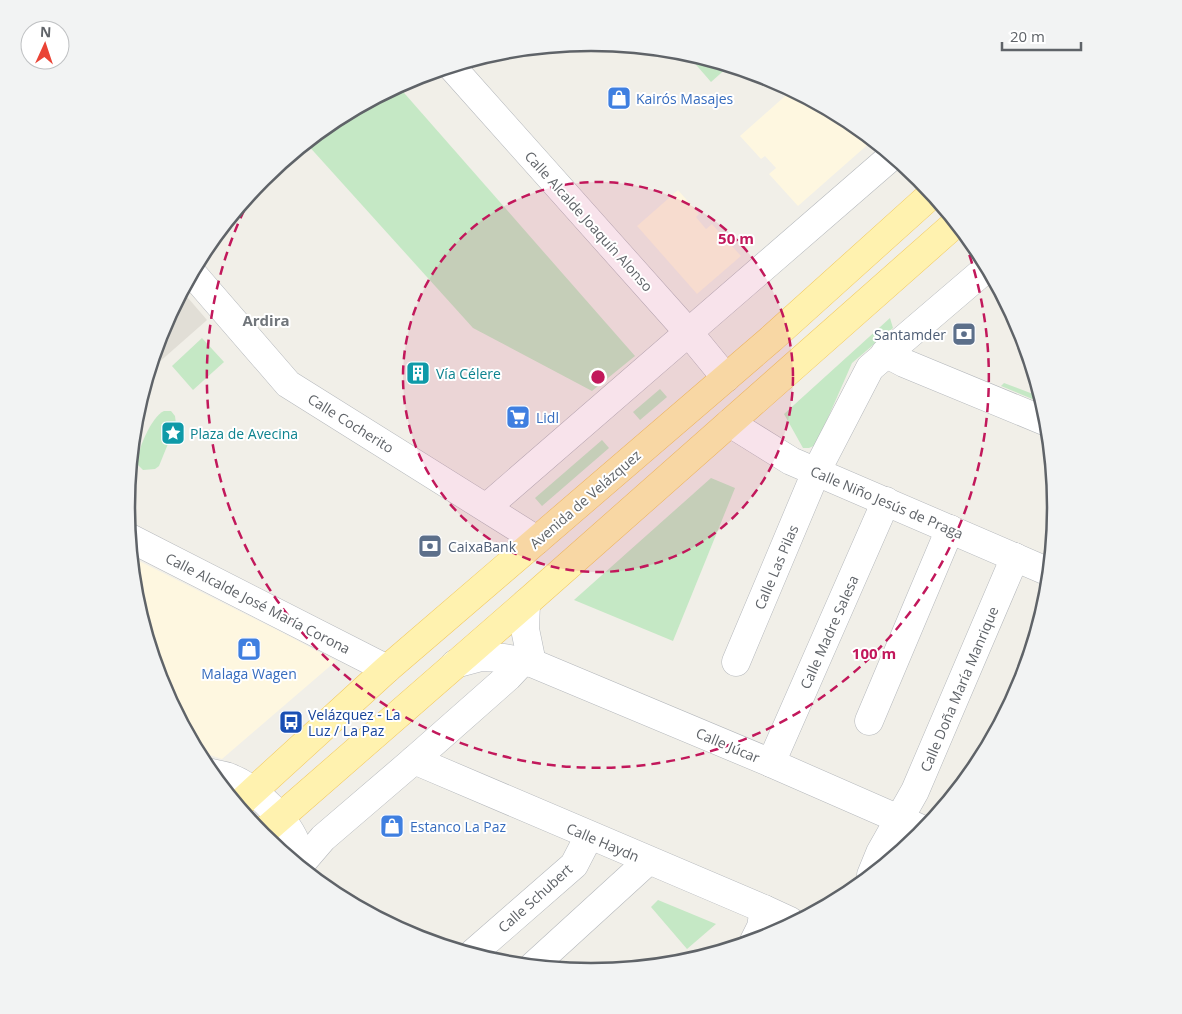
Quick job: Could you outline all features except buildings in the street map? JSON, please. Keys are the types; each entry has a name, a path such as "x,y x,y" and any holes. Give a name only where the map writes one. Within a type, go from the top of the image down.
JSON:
{"main road":[{"name":"Avenida de Velázquez","path":"245,798 387,669 726,378 926,199"},
{"path":"270,826 526,603 951,227"}],"street":[{"name":"Calle Alcalde Joaquín Alonso","path":"457,72 689,333 726,378"},
{"path":"487,507 887,161"},
{"name":"Calle Las Pilas","path":"736,662 816,472 870,368 885,353 982,272"},
{"name":"Calle Cocherito","path":"197,278 288,384 537,540"},
{"path":"885,353 904,364 1038,418"},
{"name":"Calle Niño Jesús de Praga","path":"730,423 791,461 1042,569"},
{"name":"Calle Madre Salesa","path":"771,763 886,501"},
{"path":"869,721 950,529"},
{"name":"Calle Alcalde José María Corona","path":"136,541 387,669"},
{"name":"Calle Doña María Manrique","path":"876,862 915,791 1015,557"},
{"path":"304,861 323,838 508,677 528,662 526,603"},
{"name":"Calle Júcar","path":"455,664 481,657 528,662 771,763 916,826"},
{"name":"Calle Haydn","path":"414,760 786,919"},
{"path":"223,776 231,778 245,798 270,826 292,834 298,848 299,857"},
{"name":"Calle Schubert","path":"479,948 574,865 589,836"},
{"path":"540,960 648,861"},
{"path":"759,930 764,909"}],"shaded area":[{"path":"786,95 819,112 868,145 798,206 769,174 776,168 765,156 761,159 740,136"},
{"path":"678,190 699,214 696,217 706,229 712,224 741,256 697,294 637,226"},
{"path":"187,296 207,320 159,363"},
{"path":"138,561 336,661 222,759 208,754 182,709 170,681 151,625"}],"green space":[{"path":"695,64 723,71 711,82"},
{"path":"403,92 635,356 592,391 473,328 310,148 363,112"},
{"path":"890,318 893,328 852,363 816,445 803,448 784,414"},
{"path":"202,338 224,362 193,390 172,366"},
{"path":"1004,383 1032,394 1034,399 1001,386"},
{"path":"660,389 667,397 640,420 633,412"},
{"path":"164,411 171,411 175,416 176,424 159,466 155,469 143,470 138,465 138,459 145,435 154,420"},
{"path":"602,440 609,448 542,506 535,498"},
{"path":"711,478 735,488 673,641 574,600"},
{"path":"658,900 716,924 687,949 651,907"}],"place":[{"name":"Kairós Masajes","path":"619,98"},
{"name":"Santamder","path":"964,334"},
{"name":"Vía Célere","path":"418,373"},
{"name":"Lidl","path":"518,417"},
{"name":"Plaza de Avecina","path":"173,433"},
{"name":"CaixaBank","path":"430,546"},
{"name":"Malaga Wagen","path":"249,649"},
{"name":"Velázquez - La Luz / La Paz","path":"291,722"},
{"name":"Estanco La Paz","path":"392,826"}],"district":[{"name":"Ardira","path":"266,320"}]}
